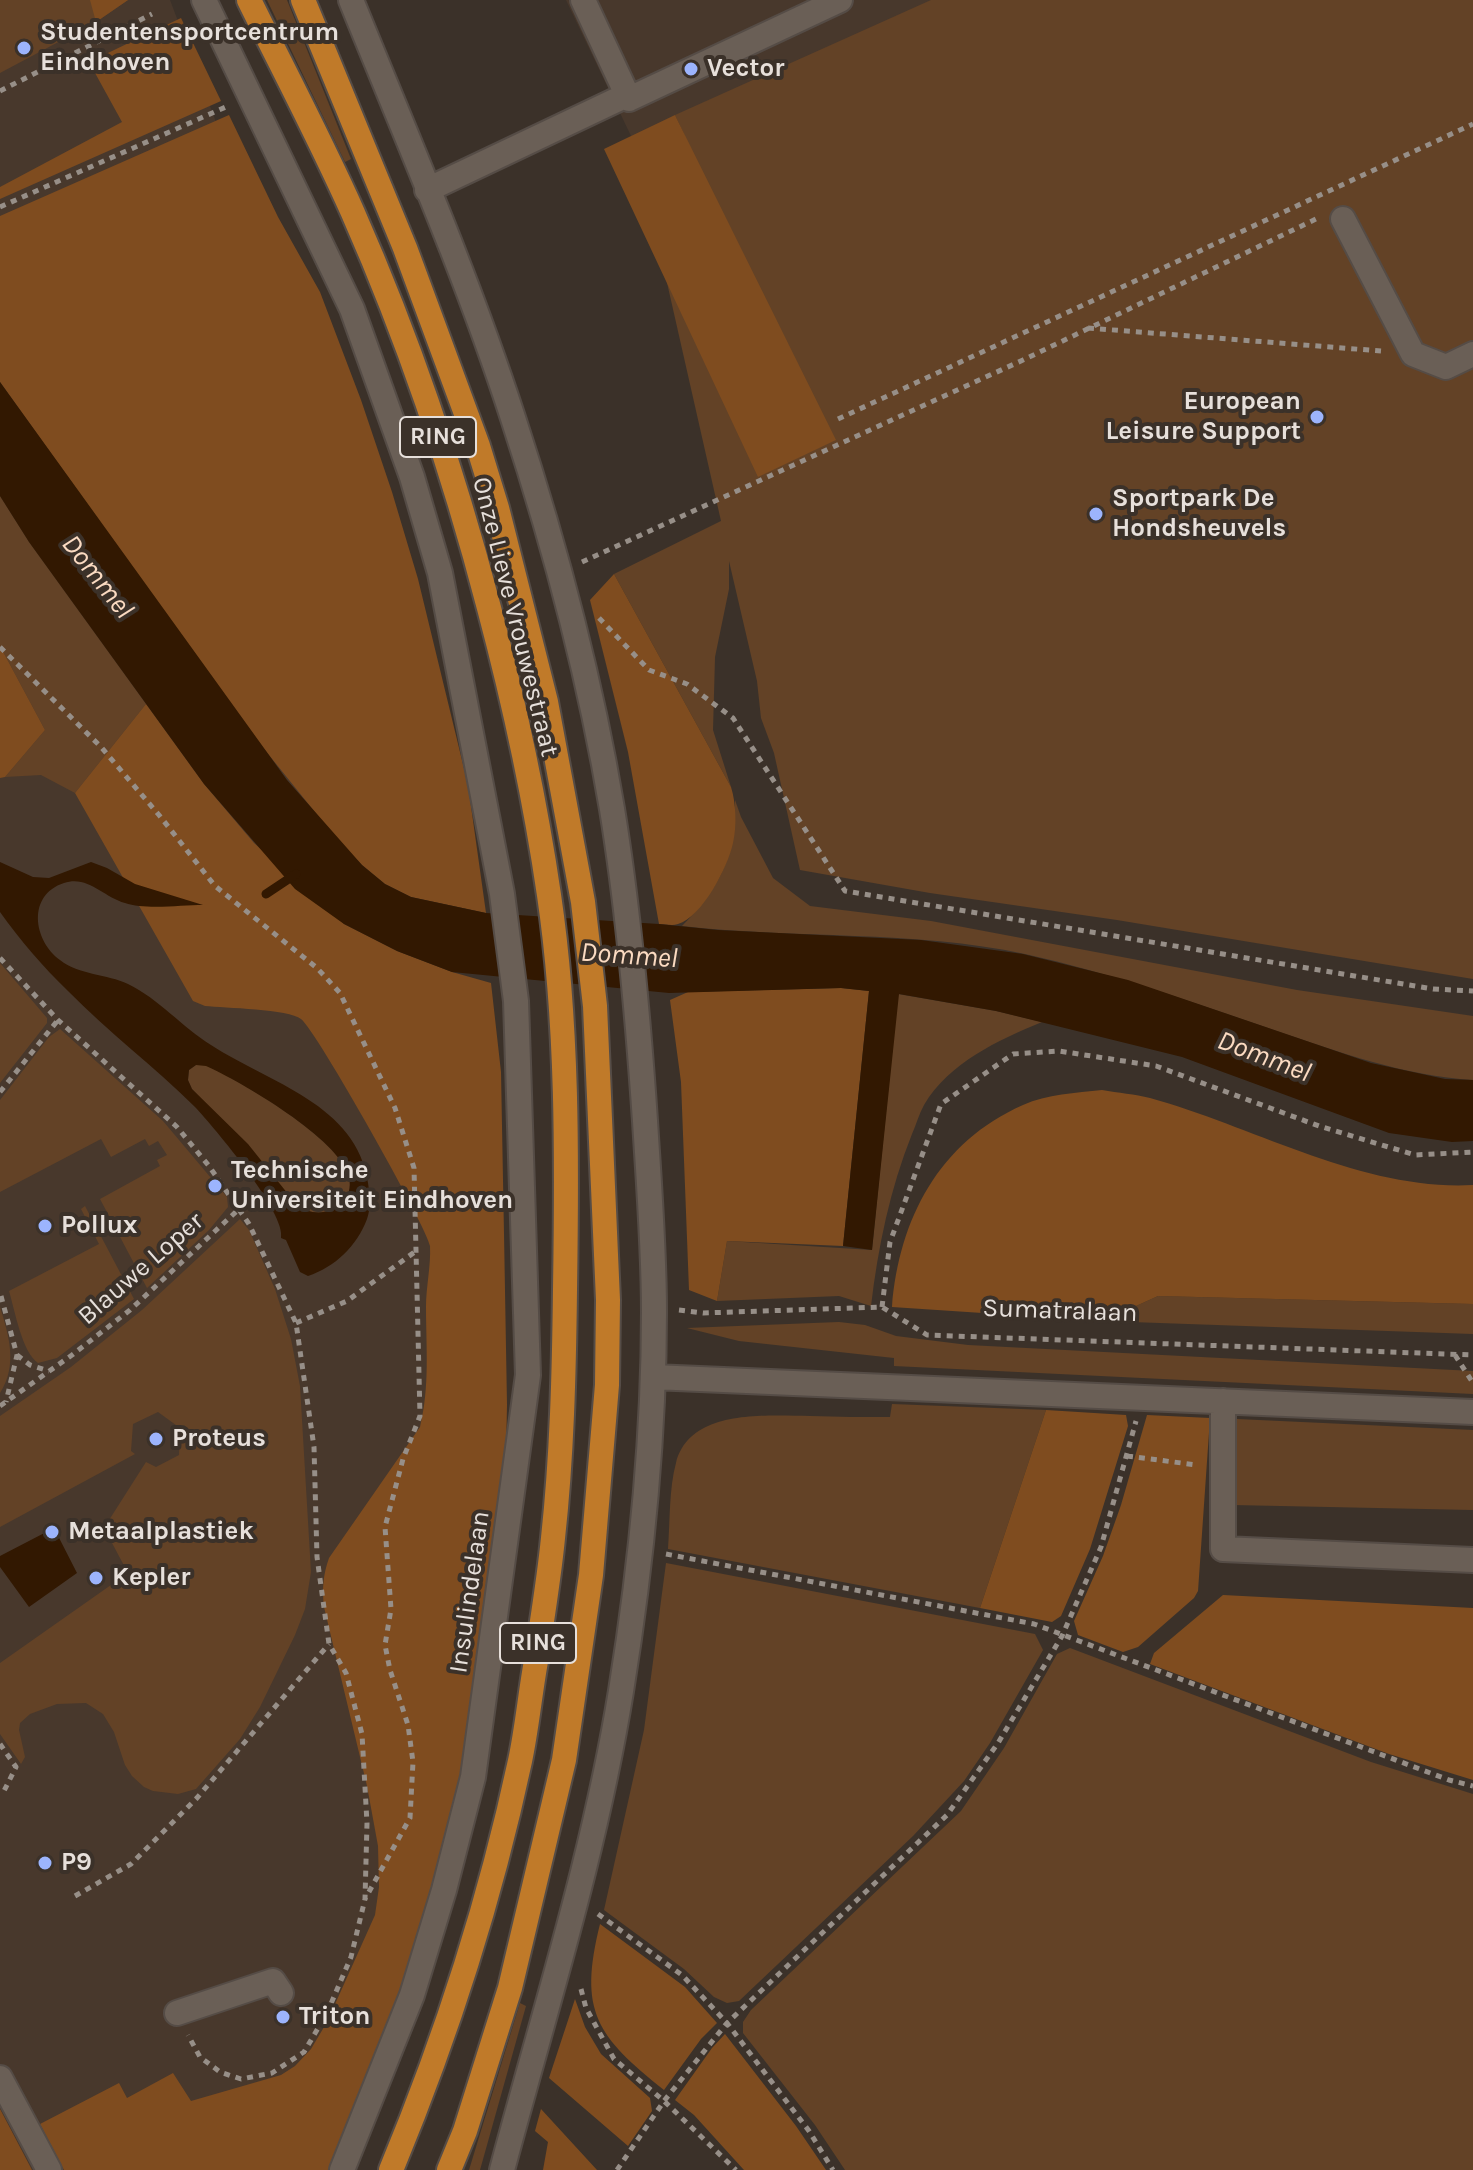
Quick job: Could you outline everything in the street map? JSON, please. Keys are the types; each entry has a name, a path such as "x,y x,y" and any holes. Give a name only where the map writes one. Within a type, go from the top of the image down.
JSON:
{"main road":[{"name":"Onze Lieve Vrouwestraat","path":"249,0 351,208 428,407 490,610 513,706 550,899 559,1008 566,1242 559,1467 553,1540 521,1759 474,1943 424,2091 391,2170"},
{"name":"Onze Lieve Vrouwestraat","path":"303,0 405,248 478,446 497,508 546,702 583,902 595,1006 608,1314 607,1385 591,1575 564,1760 510,1988 465,2131 449,2170"}],"street":[{"path":"204,0 251,96"},
{"name":"Onze Lieve Vrouwestraat","path":"351,0 513,415 561,578 605,777 626,906 638,1009 654,1307"},
{"path":"583,0 629,99 840,0"},
{"path":"427,190 627,95"},
{"name":"Insulindelaan","path":"251,96 352,309 412,477 440,573 502,894 516,1001 528,1375 473,1777 444,1890 412,1995 342,2170"},
{"path":"1343,219 1413,354 1446,367 1473,354"},
{"path":"502,2170 605,1777 621,1693 640,1549 653,1377 654,1307"},
{"path":"653,1377 1473,1412"},
{"path":"1223,1401 1223,1549 1473,1560"},
{"path":"177,2013 273,1981 281,1993"},
{"path":"0,2078 49,2170"}],"path":[{"path":"0,91 152,14"},
{"path":"0,207 251,96"},
{"path":"838,419 1473,124"},
{"path":"1343,219 1334,211 561,578 649,670 687,684 733,718 845,891 1433,989 1473,991"},
{"path":"1087,328 1413,354"},
{"path":"0,647 101,747 215,886 317,968 340,993 395,1108 414,1168 420,1416 403,1459 385,1527 391,1609 385,1645 408,1725 413,1762 410,1818 365,1899 367,1823 362,1734 346,1673 329,1644 317,1557 314,1447 296,1323 264,1252 239,1209"},
{"name":"Blauwe Loper","path":"0,958 58,1020 177,1127 239,1209 130,1310 0,1406"},
{"path":"0,1092 58,1020"},
{"path":"654,1307 703,1313 882,1307 890,1242 941,1104 1013,1054 1059,1051 1156,1066 1319,1126 1415,1155 1473,1152"},
{"path":"296,1323 347,1301 417,1250"},
{"path":"1,1296 17,1355 6,1402"},
{"name":"Sumatralaan","path":"882,1307 927,1335 1473,1355"},
{"path":"1454,1354 1473,1383"},
{"path":"17,1355 30,1365 49,1371"},
{"path":"617,2170 664,2101 727,2023 947,1815 998,1743 1062,1636 1101,1547 1141,1399"},
{"path":"1127,1456 1222,1468"},
{"path":"640,1549 1034,1624 1434,1775 1473,1786"},
{"path":"75,1896 131,1864 196,1799 329,1644"},
{"path":"0,1744 16,1767 3,1793"},
{"path":"575,1897 682,1975 727,2023 809,2131 833,2170"},
{"path":"559,1955 577,1969 586,2008 614,2059 664,2101 736,2170"}],"shaded area":[{"name":"Technische Universiteit Eindhoven","path":"0,0 170,0 236,175 473,1297 426,1847 310,2170 0,2170"},
{"name":"Studentensportcentrum Eindhoven","path":"0,0 128,0 96,22 0,73"},
{"path":"90,0 128,0 96,22"},
{"path":"267,0 287,0 351,159 345,162"},
{"name":"Vector","path":"566,0 933,0 632,138"},
{"name":"Sportpark De Hondsheuvels","path":"931,0 1473,0 1473,979 800,870 774,753 761,718 757,681 729,561 729,589 715,657 713,730 731,787 614,574 721,521 639,159 685,136 675,115"},
{"path":"181,18 221,101 0,199 0,187 122,122 89,62"},
{"path":"229,115 278,217 320,292 392,492 418,579 468,785 486,913 411,897 385,884 335,837 248,729 0,382 0,216"},
{"path":"675,115 836,440 758,477 604,149"},
{"path":"0,496 29,542 146,704 75,793 41,775 5,777 45,730 0,646"},
{"path":"614,574 731,787 734,800 734,836 726,865 705,902 676,925 659,924 628,752 590,600"},
{"path":"0,646 45,730 5,777 0,778"},
{"path":"146,704 204,784 254,843 344,924 397,951 491,983 501,1072 507,1405 503,1602 439,1908 343,2170 64,2170 40,2124 119,2083 127,2098 173,2073 191,2101 281,2075 311,2049 327,2022 375,1915 379,1887 378,1846 367,1786 324,1607 324,1576 329,1558 420,1427 426,1382 430,1246 348,1091 301,1019 284,1013 205,1006 193,1001 75,793"},
{"path":"735,800 773,878 810,906 931,921 1297,990 1473,1016 1473,1080 1422,1074 1372,1062 1151,989 1025,954 940,941 682,926 707,898 724,869 733,837"},
{"path":"0,963 47,1018 47,1023 0,1083"},
{"path":"841,988 869,991 843,1246 727,1241 717,1301 689,1290 681,1082 670,1000 688,992"},
{"path":"898,994 1042,1022 976,1054 947,1077 924,1105 891,1197 871,1306 839,1296 717,1301 727,1241 872,1250"},
{"path":"60,1029 163,1121 227,1197 228,1207 209,1230 147,1288 100,1199 160,1166 157,1160 167,1155 158,1141 149,1146 145,1139 111,1157 101,1139 0,1192 0,1100 49,1037"},
{"path":"196,1065 206,1065 264,1097 328,1146 342,1162 349,1177 350,1188 341,1204 324,1212 314,1212 296,1204 192,1089 188,1080 189,1070"},
{"path":"1102,1090 1144,1097 1189,1110 1350,1168 1432,1184 1473,1185 1473,1304 1158,1296 1103,1321 892,1307 896,1275 914,1214 946,1162 968,1140 1023,1105 1052,1096"},
{"path":"85,1206 134,1299 57,1358 38,1363 23,1341 9,1291 99,1244 81,1209"},
{"path":"240,1219 249,1230 275,1289 291,1339 300,1386 311,1572 305,1609 295,1635 260,1707 240,1739 196,1789 178,1794 144,1787 125,1765 114,1732 103,1714 86,1703 57,1704 30,1714 20,1723 25,1757 21,1764 0,1734 0,1663 128,1573 104,1528 146,1462 156,1467 179,1455 180,1428 158,1412 133,1424 131,1451 135,1454 0,1527 0,1416 71,1367 142,1310"},
{"path":"1158,1296 1473,1304 1473,1334 1103,1321"},
{"path":"0,1307 9,1340 10,1361 6,1382 0,1393"},
{"path":"839,1322 865,1325 896,1336 968,1345 1473,1371 1473,1394 894,1366 894,1358 739,1341 687,1328"},
{"path":"892,1404 1046,1410 980,1608 668,1549 676,1463 684,1445 697,1432 713,1424 752,1416 890,1417"},
{"path":"1046,1410 1126,1415 1128,1426 1090,1549 1061,1616 1052,1622 980,1608"},
{"path":"1147,1415 1210,1418 1198,1591 1138,1647 1123,1652 1078,1635 1074,1621 1103,1556"},
{"path":"1237,1419 1473,1430 1473,1510 1233,1505"},
{"path":"666,1563 1035,1634 1043,1650 990,1743 964,1781 913,1836 739,2001 727,2003 714,1997 684,1969 604,1910 644,1730"},
{"path":"1223,1595 1473,1608 1473,1780 1389,1754 1150,1664 1154,1653"},
{"path":"1070,1648 1371,1762 1473,1794 1473,2170 845,2170 815,2125 743,2033 743,2022 751,2010 961,1811 1004,1748 1057,1654"},
{"path":"600,1924 685,1987 717,2023 701,2039 664,2090 623,2054 599,2020 591,1979"},
{"path":"575,1999 585,2027 601,2054 650,2098 652,2111 628,2146 549,2078"},
{"path":"520,2003 526,2006 480,2170 469,2170"},
{"path":"725,2034 826,2170 744,2170 694,2115 675,2100"},
{"path":"0,2109 32,2170 0,2170"},
{"path":"541,2109 597,2170 543,2170 548,2142 535,2131"}],"water":[{"name":"Dommel","path":"0,382 287,780 362,865 385,884 411,897 486,913 718,930 921,940 1023,954 1128,980 1371,1063 1445,1079 1473,1080 1473,1141 1452,1142 1389,1133 1182,1057 996,1011 899,994 872,1250 843,1246 869,991 841,988 669,993 452,972 397,951 344,924 295,889 204,784 29,542 0,496"},
{"path":"0,862 33,877 49,878 91,862 135,884 203,905 133,905 88,884 73,881 52,889 44,897 38,918 44,941 60,960 76,969 120,981 139,990 211,1045 307,1099 347,1133 360,1156 368,1183 370,1206 363,1229 351,1247 336,1261 308,1276 300,1272 286,1240 281,1238 273,1210 217,1133 180,1092 59,982 0,912","holes":["196,1065 206,1066 287,1113 328,1146 342,1162 349,1177 350,1188 341,1204 324,1212 305,1210 296,1204 248,1144 192,1089 188,1080 189,1070"]},
{"path":"54,1528 77,1573 29,1607 0,1567 0,1556"}],"waterway":[{"path":"266,894 296,874"}],"place":[{"name":"Studentensportcentrum Eindhoven","path":"24,48"},
{"name":"Vector","path":"691,69"},
{"name":"European Leisure Support","path":"1317,417"},
{"name":"Sportpark De Hondsheuvels","path":"1096,514"},
{"name":"Technische Universiteit Eindhoven","path":"215,1186"},
{"name":"Pollux","path":"45,1226"},
{"name":"Proteus","path":"156,1439"},
{"name":"Metaalplastiek","path":"52,1532"},
{"name":"Kepler","path":"96,1578"},
{"name":"P9","path":"45,1863"},
{"name":"Triton","path":"283,2017"}]}
